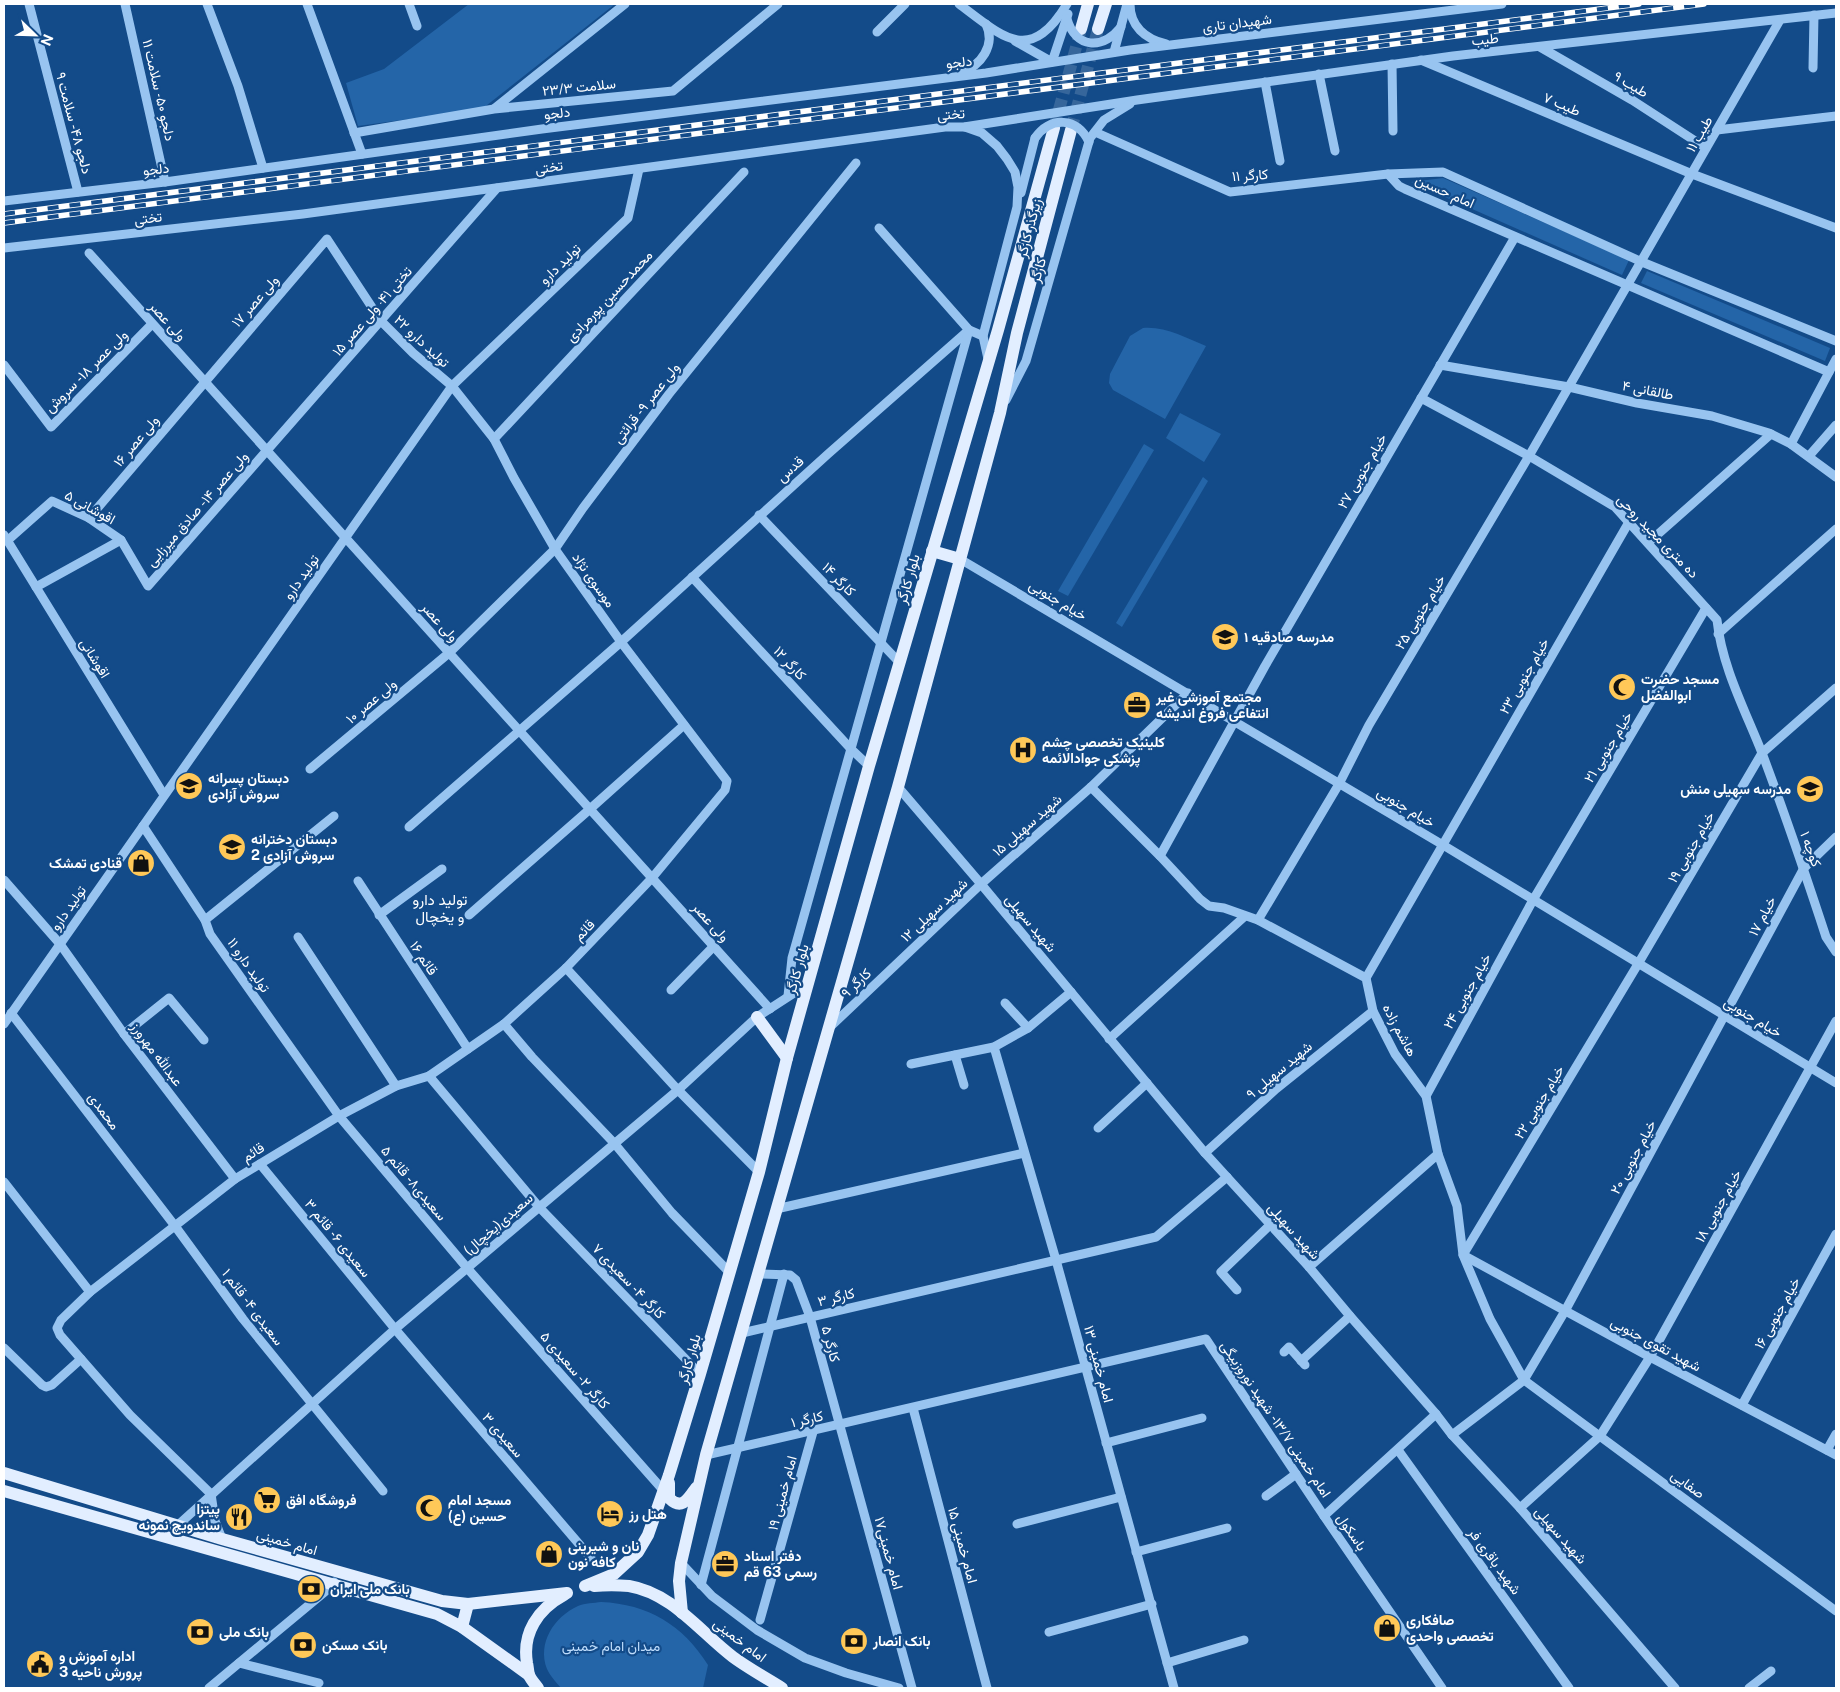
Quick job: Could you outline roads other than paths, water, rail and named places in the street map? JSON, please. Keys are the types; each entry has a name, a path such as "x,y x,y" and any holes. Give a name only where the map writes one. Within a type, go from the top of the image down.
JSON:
{"main road":[{"path":"1080,28 1088,4"},
{"path":"1098,29 1106,4"},
{"name":"زیرگذر کارگر","path":"998,330 1054,128"},
{"name":"زیرگذر کارگر","path":"1000,413 1017,334 1071,130"},
{"name":"بلوار کارگر","path":"586,1586 614,1574 638,1552 648,1535 669,1475 759,1172 787,1058 869,766 998,330"},
{"path":"682,1613 681,1564 706,1455 898,787 1000,413"},
{"path":"932,551 960,558"},
{"path":"756,1018 787,1058"},
{"name":"امام خمینی","path":"4,1473 442,1601 468,1604 568,1593"},
{"path":"669,1475 669,1498 674,1503 681,1504 688,1500 700,1483"},
{"name":"امام خمینی","path":"4,1491 437,1614 462,1627 529,1675"},
{"path":"538,1688 529,1675 526,1656 529,1630 544,1608 568,1593 586,1586 614,1585 630,1587 661,1598 682,1613"},
{"path":"462,1627 468,1604"},
{"name":"امام خمینی","path":"682,1613 733,1657 782,1688"}],"street":[{"name":"دلجو ۴۸ - سلامت ۹","path":"29,4 78,192"},
{"name":"دلجو ۵۰ - سلامت ۱۱","path":"125,4 165,182"},
{"path":"207,4 238,86 263,168"},
{"path":"307,4 362,154"},
{"path":"409,4 416,26"},
{"path":"494,109 625,4"},
{"name":"سلامت ۲۳/۳","path":"354,133 494,109 673,91 778,4"},
{"path":"877,32 905,4"},
{"path":"959,4 986,24 1052,62 1067,19 1069,4"},
{"path":"1015,41 1031,40 1043,35 1069,4"},
{"path":"1114,52 1129,4"},
{"path":"1129,4 1139,30 1156,42 1168,45"},
{"name":"شهیدان تاری","path":"1114,52 1502,4"},
{"name":"طیب","path":"1137,100 1421,60 1836,13"},
{"path":"1813,68 1814,15"},
{"path":"1067,19 1074,34 1089,44 1114,36 1121,27"},
{"name":"طیب ۱۱","path":"1569,387 1780,20"},
{"path":"943,78 974,67 980,61 988,49 989,30 986,24"},
{"name":"طیب ۹","path":"1540,47 1632,100 1706,148"},
{"name":"دلجو","path":"4,202 165,182 542,129 943,78 1114,52"},
{"name":"طیب ۷","path":"1421,60 1692,174 1836,228"},
{"path":"1392,64 1393,131"},
{"path":"1319,74 1335,151"},
{"path":"1265,82 1280,161"},
{"name":"تختی","path":"4,248 303,214 945,127 964,127 1137,100"},
{"name":"کارگر","path":"1000,413 1026,361 1089,142 1104,120 1137,100"},
{"path":"1717,130 1836,116"},
{"path":"989,361 983,336 1035,138 1040,130 1057,122 1074,125 1081,130 1089,142"},
{"path":"964,127 982,133 997,146 1007,159 1014,172 1018,187 1017,207"},
{"name":"کارگر ۱۱","path":"1095,132 1230,192 1388,174"},
{"name":"ولی عصر ۹ - قرائتی","path":"450,653 555,549 564,534 669,394 856,163"},
{"name":"تولید دارو","path":"4,1024 452,386 628,218 639,169"},
{"name":"محمدحسین پورمرادی","path":"494,439 744,172"},
{"name":"امام حسین","path":"1388,174 1443,172 1642,262 1836,342"},
{"name":"امام حسین","path":"1388,174 1399,186 1829,372"},
{"name":"تختی ۴۱- ولی عصر ۱۵","path":"267,451 497,188"},
{"path":"879,228 969,330 983,336"},
{"name":"خیام جنوبی ۲۷","path":"1160,856 1266,666 1515,236"},
{"name":"تولید دارو ۲۲","path":"327,239 381,321 413,353 452,386"},
{"name":"ولی عصر ۱۷","path":"204,382 327,239"},
{"name":"ولی عصر","path":"89,253 770,1009"},
{"name":"ولی عصر ۱۸ - سروش","path":"4,365 51,427 152,324"},
{"path":"788,996 792,958 969,330"},
{"name":"قدس","path":"409,827 621,642 759,515 969,330"},
{"path":"1791,444 1836,359"},
{"name":"طالقانی ۴","path":"1440,365 1569,387 1637,403 1712,416 1771,434 1791,444 1836,477"},
{"name":"ولی عصر ۱۶","path":"89,518 204,382"},
{"name":"موسوی نژاد","path":"452,386 494,439 518,486 555,549 621,642 727,781"},
{"name":"خیام جنوبی ۲۵","path":"1258,920 1339,784 1369,725 1569,387"},
{"name":"ده متری مجید روحی","path":"1421,398 1529,456 1615,506 1716,620 1718,634 1732,681 1762,753"},
{"path":"1808,456 1836,425"},
{"path":"1648,543 1771,434"},
{"name":"ولی عصر ۱۴ - صادق میرزایی","path":"148,586 267,451"},
{"name":"اقوشانی ۵","path":"6,538 52,501 89,518 121,540 148,586"},
{"name":"کارگر ۱۴","path":"759,515 899,662"},
{"name":"خیام جنوبی ۲۳","path":"1366,978 1629,522"},
{"path":"1718,634 1836,529"},
{"name":"اقوشانی","path":"6,538 164,795"},
{"path":"36,587 121,540"},
{"name":"خیام جنوبی","path":"960,558 1443,845 1836,1083"},
{"name":"کارگر ۱۲","path":"692,577 851,749 869,766"},
{"name":"خیام جنوبی ۲۱","path":"1533,900 1706,608"},
{"name":"ولی عصر ۱۰","path":"310,769 450,653"},
{"name":"خیام جنوبی ۱۹","path":"1638,964 1762,753 1836,688"},
{"name":"شهید سهیلی ۱۵","path":"981,884 1091,787 1188,693"},
{"path":"469,915 684,725"},
{"name":"کوچه ۱","path":"1762,753 1804,868 1826,938 1836,952"},
{"name":"قائم","path":"211,1494 130,1415 60,1335 57,1328 61,1320 90,1292 234,1179 339,1116 396,1086 429,1076 504,1024 566,968 652,878 726,790 727,781"},
{"name":"شهید سهیلی","path":"898,787 1205,1153 1309,1268 1436,1414 1452,1435 1520,1508 1675,1688"},
{"path":"1091,787 1160,856 1200,900 1209,906 1224,908 1258,920 1366,978"},
{"path":"205,920 334,816"},
{"name":"تولید دارو ۱۱","path":"143,826 205,920 210,934 339,1116"},
{"name":"خیام ۱۷","path":"1724,1016 1804,868 1836,837"},
{"path":"379,915 442,869"},
{"name":"عبدالله مهرورز","path":"4,880 60,944 124,1034 234,1179"},
{"name":"قائم ۱۶","path":"358,881 468,1049"},
{"name":"شهید سهیلی ۱۲","path":"905,955 981,884"},
{"name":"خیام جنوبی ۲۴","path":"1426,1096 1533,900"},
{"path":"1109,1039 1244,916"},
{"path":"298,937 396,1086"},
{"path":"670,990 714,946"},
{"name":"کارگر ۹","path":"827,1030 905,955"},
{"name":"خیام جنوبی ۲۲","path":"1463,1255 1638,964"},
{"path":"566,968 678,1090 759,1172"},
{"name":"هاشم زاده","path":"1366,978 1373,1012 1395,1054 1426,1096 1438,1154 1457,1206 1463,1255 1490,1319 1524,1380"},
{"name":"سعیدی(یخچال)","path":"178,1525 395,1330 678,1090 756,1018 809,984"},
{"path":"910,1064 994,1047 1028,1028 1071,992"},
{"path":"124,1034 169,998 204,1040"},
{"path":"1005,1003 1028,1028"},
{"name":"شهید سهیلی ۹","path":"1205,1153 1276,1089 1373,1012"},
{"name":"محمدی","path":"11,1013 174,1226"},
{"name":"خیام جنوبی ۲۰","path":"1524,1380 1565,1311 1724,1016"},
{"name":"خیام جنوبی ۱۸","path":"1520,1508 1600,1436 1650,1357 1836,1020"},
{"path":"504,1024 532,1057 614,1143 672,1213 730,1272"},
{"name":"امام خمینی ۱۳","path":"994,1047 1086,1366 1174,1688"},
{"path":"956,1055 964,1085"},
{"name":"کارگر ۴ - سعیدی ۷","path":"429,1076 539,1207 700,1374"},
{"path":"1098,1128 1147,1084"},
{"name":"سعیدی۸ - قائم ۵","path":"339,1116 468,1268"},
{"path":"776,1209 1024,1153"},
{"path":"1309,1268 1438,1154"},
{"name":"سعیدی ۶ - قائم ۳","path":"260,1164 395,1330"},
{"name":"کارگر ۳","path":"742,1333 1156,1237 1227,1177"},
{"path":"4,1182 90,1292"},
{"name":"سعیدی ۴ - قائم ۱","path":"174,1226 243,1319 383,1491"},
{"path":"1237,1290 1221,1272 1270,1226"},
{"name":"خیام جنوبی ۱۶","path":"1742,1405 1836,1234"},
{"name":"شهید تقوی جنوبی","path":"1463,1255 1650,1357 1836,1455"},
{"name":"کارگر ۲ - سعیدی ۵","path":"468,1268 663,1490"},
{"path":"702,1585 784,1274 759,1274"},
{"name":"کارگر ۵","path":"784,1274 790,1275 796,1280 810,1317 839,1426"},
{"path":"1284,1352 1289,1347 1303,1363 1350,1316"},
{"name":"سعیدی ۳","path":"395,1330 591,1558"},
{"name":"امام خمینی ۱۳/۷ - شهید نوروزبیگی","path":"1086,1366 1206,1339 1324,1516"},
{"path":"4,1348 46,1387 52,1385 81,1359"},
{"name":"کارگر ۱","path":"706,1455 839,1426 1086,1366"},
{"path":"1452,1435 1524,1380"},
{"name":"صفایی","path":"1524,1380 1836,1611"},
{"name":"امام خمینی ۱۵","path":"913,1408 987,1688"},
{"name":"باسکول","path":"1436,1414 1324,1516 1442,1688"},
{"path":"1106,1443 1202,1418"},
{"name":"امام خمینی۱۷","path":"839,1426 912,1688"},
{"name":"امام خمینی ۱۹","path":"760,1620 813,1432"},
{"path":"1827,1450 1836,1434"},
{"name":"شهید باقری فر","path":"1398,1450 1569,1688"},
{"path":"1266,1496 1296,1474"},
{"path":"211,1494 216,1521 222,1538"},
{"path":"1017,1524 1121,1497"},
{"path":"1136,1552 1227,1528"},
{"path":"681,1564 712,1596 757,1630 805,1658 846,1673 899,1688"},
{"path":"208,1688 333,1585 337,1571"},
{"path":"1049,1632 1152,1604"},
{"path":"1167,1663 1244,1640"},
{"path":"239,1663 319,1684"},
{"path":"1750,1688 1771,1671"}],"tunnel":[{"path":"1054,128 1081,29"},
{"path":"1071,130 1098,29"}],"railway":[{"path":"4,214 1639,4"},
{"path":"4,223 1704,4"}],"place":[{"name":"مدرسه صادقیه ۱","path":"1225,637"},
{"name":"مسجد حضرت ابوالفضل","path":"1622,687"},
{"name":"مجتمع آموزشی غیر انتفاعی فروغ اندیشه","path":"1137,705"},
{"name":"کلینیک تخصصی چشم پزشکی جوادالائمه","path":"1023,750"},
{"name":"دبستان پسرانه سروش آزادی","path":"189,786"},
{"name":"مدرسه سهیلی منش","path":"1810,789"},
{"name":"دبستان دخترانه سروش آزادی 2","path":"232,847"},
{"name":"قنادی تمشک","path":"141,863"},
{"name":"فروشگاه افق","path":"267,1500"},
{"name":"مسجد امام حسین (ع)","path":"429,1508"},
{"name":"هتل رز","path":"610,1514"},
{"name":"پیتزا ساندویچ نمونه","path":"239,1517"},
{"name":"نان و شیرینی کافه نون","path":"549,1554"},
{"name":"دفتر اسناد رسمی 63 قم","path":"725,1564"},
{"name":"بانک ملی ایران","path":"311,1589"},
{"name":"صافکاری تخصصی واحدی","path":"1387,1628"},
{"name":"بانک ملی","path":"200,1632"},
{"name":"بانک انصار","path":"854,1641"},
{"name":"بانک مسکن","path":"303,1645"},
{"name":"اداره آموزش و پرورش ناحیه 3","path":"40,1664"}],"district":[{"name":"تولید دارو و یخچال","path":"440,908"}],"park label":[{"name":"میدان امام خمینی","path":"611,1646"}]}
